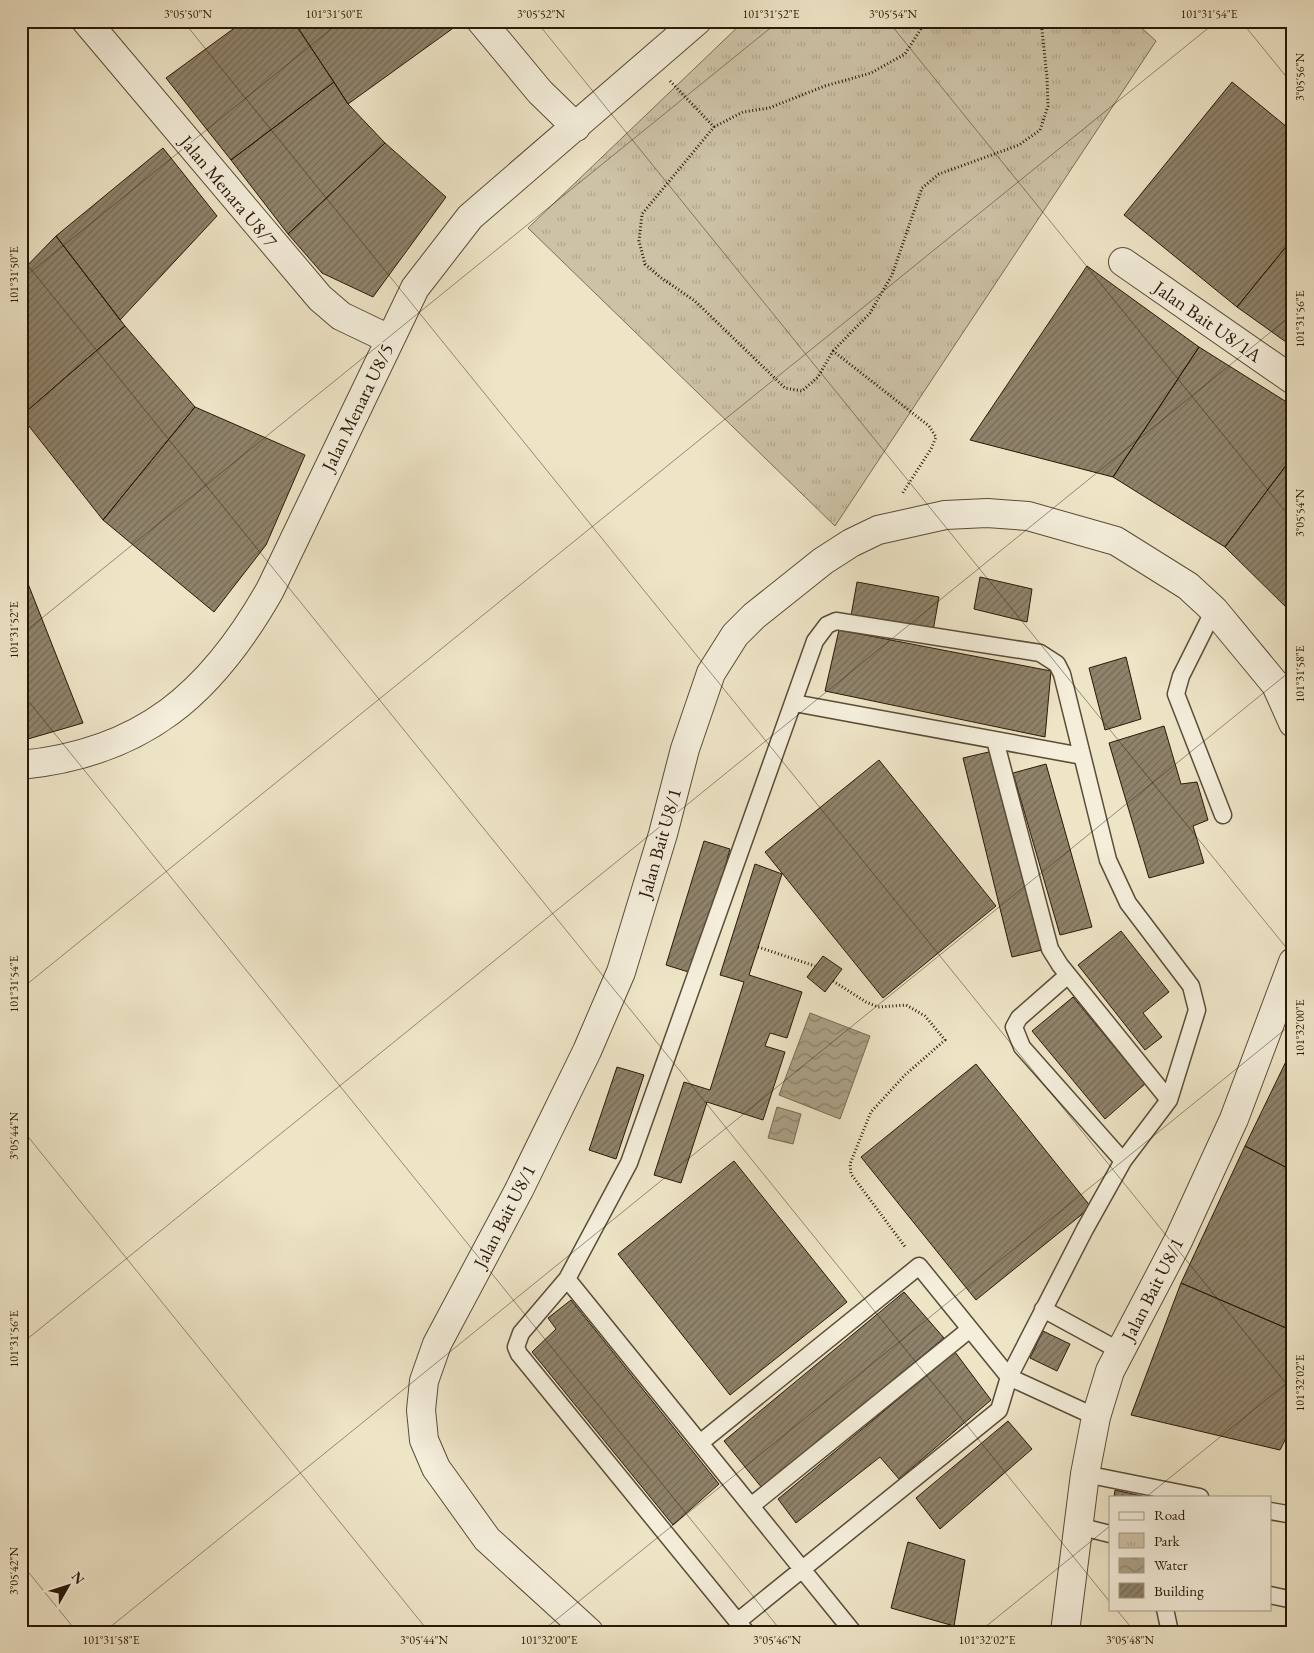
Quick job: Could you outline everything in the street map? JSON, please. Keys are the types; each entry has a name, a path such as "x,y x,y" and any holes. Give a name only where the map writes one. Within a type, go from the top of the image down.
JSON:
{"street":[{"name":"Jalan Menara U8/7","path":"86,21 320,298 341,316 389,340"},
{"path":"481,21 540,92 576,127"},
{"name":"Jalan Menara U8/5","path":"21,765 79,755 127,738 162,719 196,691 247,630 270,590 415,288 470,217 697,21"},
{"name":"Jalan Bait U8/1A","path":"1124,262 1293,380"},
{"name":"Jalan Bait U8/1","path":"589,1632 488,1539 436,1468 424,1440 420,1410 424,1381 438,1344 519,1190 575,1077 621,972 663,834 685,749 711,673 736,635 754,616 823,561 851,543 878,530 945,515 987,513 1028,516 1116,541 1188,586 1214,610 1276,685 1293,723"},
{"name":"Jalan Bait U8/1","path":"1065,1632 1085,1474 1096,1418 1110,1371 1178,1241 1234,1119 1293,962"}],"lane":[{"path":"1214,610 1181,676 1176,694 1223,815"},
{"path":"836,621 1040,653 1057,664 1062,674 1082,756 1108,860 1117,883 1128,904 1191,986 1197,1010 1169,1100 1123,1161 1042,1309 1008,1377 999,1410 802,1569 742,1627 519,1354 516,1347 521,1333 568,1279 629,1163 815,641 826,625 836,621"},
{"path":"794,703 1082,756"},
{"path":"995,740 1050,948 1068,975 1169,1100"},
{"path":"1068,975 1019,1018 1014,1027 1022,1048 1123,1161"},
{"path":"700,1443 919,1266 1008,1377 1096,1418"},
{"path":"568,1279 853,1632"},
{"path":"1042,1309 1120,1351"},
{"path":"751,1506 970,1329"},
{"path":"1085,1474 1192,1496"},
{"path":"1272,1511 1293,1515"},
{"path":"1078,1526 1109,1534"},
{"path":"1272,1595 1293,1600"},
{"path":"1165,1610 1170,1632"}],"path":[{"path":"926,21 905,54 871,73 826,86 769,108 743,112 714,127 642,214 639,242 645,264 660,278 696,301 785,388 802,391 818,377 833,351 870,313 892,276 922,188 940,174 1020,145 1040,130 1048,106 1041,21"},
{"path":"651,61 714,127"},
{"path":"833,351 929,426 936,437 931,449 878,530"},
{"path":"758,947 815,966"},
{"path":"833,981 866,1002 878,1007 906,1005 925,1016 945,1040 905,1075 871,1112 850,1164 851,1174 919,1266"}],"green space":[{"path":"744,21 1134,21 1156,41 835,526 528,228"}],"water":[{"path":"810,1013 870,1036 840,1119 779,1095"},
{"path":"777,1107 801,1114 793,1144 768,1138"}],"building":[{"path":"244,21 293,21 334,82 231,160 166,78"},
{"path":"297,21 463,21 348,104 295,23"},
{"path":"334,82 348,104 385,143 288,234 231,160"},
{"path":"1232,82 1293,132 1293,238 1237,307 1124,215"},
{"path":"385,143 446,197 373,297 322,273 288,234"},
{"path":"163,148 217,216 120,320 56,236"},
{"path":"56,236 125,326 21,416 21,272"},
{"path":"1293,238 1293,347 1237,307"},
{"path":"1087,266 1199,347 1113,477 970,440"},
{"path":"125,326 195,407 103,520 21,416"},
{"path":"1199,347 1293,406 1293,456 1225,547 1113,477"},
{"path":"195,407 305,455 266,545 214,612 103,520"},
{"path":"1293,456 1293,614 1225,547"},
{"path":"21,566 83,723 21,741"},
{"path":"980,577 1032,589 1027,622 974,609"},
{"path":"857,582 939,597 933,631 851,616"},
{"path":"839,630 1051,671 1045,737 825,691"},
{"path":"1126,657 1141,719 1105,730 1089,668"},
{"path":"1164,726 1181,784 1197,782 1208,820 1193,826 1204,863 1149,878 1109,743"},
{"path":"993,751 1042,950 1012,957 963,758"},
{"path":"879,760 996,906 883,998 765,852"},
{"path":"1046,764 1092,927 1060,935 1013,773"},
{"path":"704,841 730,849 695,974 666,965"},
{"path":"755,864 782,874 749,975 802,992 787,1038 770,1033 765,1046 785,1052 763,1120 707,1102 681,1183 654,1175 684,1082 710,1090 744,982 720,975"},
{"path":"1121,931 1169,992 1143,1013 1162,1037 1145,1050 1078,965"},
{"path":"823,956 842,969 825,992 807,977"},
{"path":"1073,997 1145,1084 1105,1119 1032,1031"},
{"path":"1293,1047 1293,1171 1245,1146"},
{"path":"976,1064 1091,1207 976,1300 861,1157"},
{"path":"617,1067 644,1075 616,1159 589,1150"},
{"path":"1245,1146 1293,1171 1293,1331 1181,1283"},
{"path":"734,1161 847,1302 730,1395 618,1254"},
{"path":"1181,1283 1293,1331 1293,1424 1280,1450 1131,1415"},
{"path":"904,1292 944,1338 762,1488 724,1441"},
{"path":"571,1300 719,1484 673,1525 532,1352 556,1329 548,1318"},
{"path":"1043,1331 1070,1344 1057,1371 1030,1358"},
{"path":"955,1352 991,1400 899,1479 880,1457 796,1523 778,1499"},
{"path":"1008,1421 1032,1449 940,1529 916,1498"},
{"path":"1115,1490 1142,1496 1114,1496"},
{"path":"908,1542 965,1560 954,1626 891,1608"}]}
